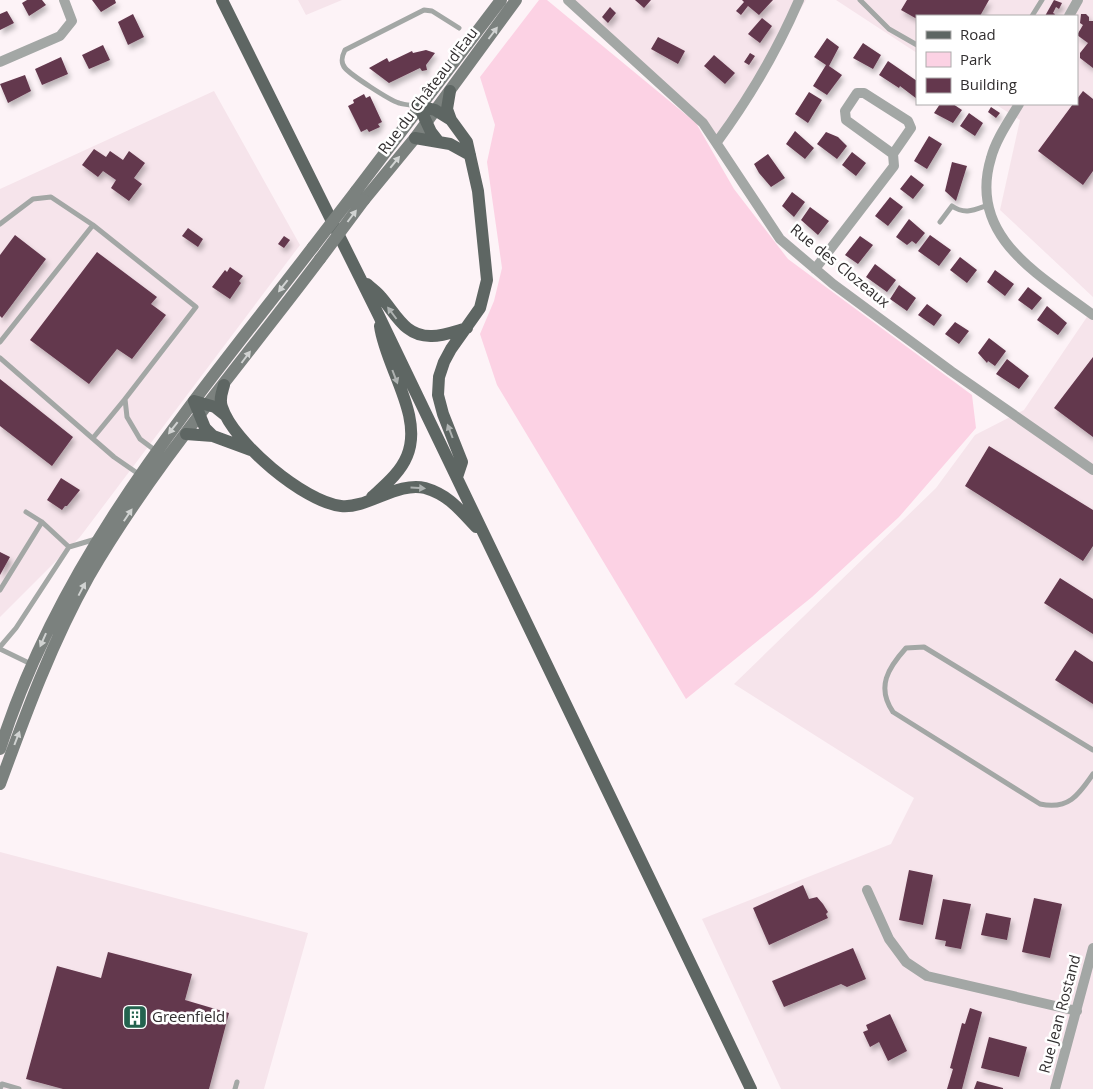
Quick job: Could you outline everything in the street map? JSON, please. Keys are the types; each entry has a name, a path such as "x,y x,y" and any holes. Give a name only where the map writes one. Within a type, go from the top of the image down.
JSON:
{"main road":[{"path":"222,0 378,314 751,1089"},
{"name":"Rue du Château d'Eau","path":"360,195 419,106 501,0"},
{"name":"Rue du Château d'Eau","path":"360,195 415,138 516,0"},
{"path":"450,91 447,108 451,120 467,142 478,191 487,280 480,308 444,362 439,377 438,395 443,414 462,462 457,477"},
{"path":"419,106 435,110 451,120"},
{"path":"419,106 426,123 438,141"},
{"path":"415,138 438,141 470,155"},
{"path":"0,750 32,665 56,612 97,539 156,450 313,247 360,195"},
{"path":"0,784 40,678 88,578 158,471 320,259 360,195"},
{"path":"360,278 382,297 394,317 406,328 417,334 432,336 467,328"},
{"path":"371,499 400,468 407,456 412,432 408,412 382,340 378,314"},
{"path":"224,385 220,396 226,416"},
{"path":"194,401 209,405 226,416 253,451 307,495 328,504 343,507 410,488 432,490 450,499 486,538"},
{"path":"194,401 205,428 213,436"},
{"path":"186,434 213,436 253,451"}],"street":[{"path":"0,62 60,36 72,21 64,0"},
{"name":"Rue des Clozeaux","path":"568,0 703,123 780,240 815,269 994,402 1093,470"},
{"path":"717,142 743,107 782,38 799,0"},
{"path":"1069,15 1075,1"},
{"path":"815,269 894,166 893,154 911,128 908,121 864,93 857,93 845,111 846,120 893,154"},
{"path":"1018,105 991,157 988,205 990,217 998,234 1025,263 1093,315"},
{"path":"867,890 889,939 906,962 928,976 1077,1011"},
{"name":"Rue Jean Rostand","path":"1055,1089 1093,948"}],"lane":[{"path":"860,0 890,29 916,45"},
{"path":"1033,15 1042,0"},
{"path":"419,106 398,103 379,92 345,69 342,55 345,50 424,10 432,11 459,28"},
{"path":"0,224 33,199 51,197 93,225 196,307 126,399 93,438"},
{"path":"940,222 952,206 960,212 968,212 988,205"},
{"path":"0,342 93,225"},
{"path":"0,358 138,476 158,471 156,450 140,439 127,417 126,399"},
{"path":"26,512 42,522 69,547"},
{"path":"0,590 42,522"},
{"path":"40,678 32,665 0,648 16,628 69,547 97,539"},
{"path":"1093,750 924,647 906,648 896,660 885,680 886,701 893,712 1040,804 1054,807 1068,802 1082,789 1093,774"},
{"path":"32,665 48,660"},
{"path":"235,1089 237,1082"},
{"path":"0,1089 2,1084 19,1089"}],"shaded area":[{"path":"298,0 342,0 306,15"},
{"path":"570,0 806,0 721,145"},
{"path":"836,0 1093,0 1093,297 1000,210 1020,120 997,105 1078,105 1078,15 916,15 916,52"},
{"path":"214,91 300,245 80,537 0,617 0,189"},
{"path":"1093,308 1093,1089 781,1089 702,919 891,844 914,798 734,684 936,488 975,435 1024,410"},
{"path":"0,852 308,933 264,1089 0,1089"}],"green space":[{"path":"539,0 547,0 696,123 734,189 788,259 972,395 976,428 899,517 812,597 686,699 497,385 480,334 494,301 502,268 487,162 495,125 480,77"}],"building":[{"path":"27,0 42,0 46,5 29,16 22,3"},
{"path":"92,0 115,0 116,3 101,12"},
{"path":"635,0 651,0 644,8"},
{"path":"742,0 773,0 759,15 748,6 741,15 736,11 744,2"},
{"path":"907,0 989,0 981,15 916,15 916,18 901,10"},
{"path":"1054,0 1062,3 1059,9 1056,7 1053,13 1054,15 1046,15"},
{"path":"610,7 616,13 608,23 602,17"},
{"path":"7,11 14,23 0,30 0,14"},
{"path":"133,14 144,37 128,45 118,22"},
{"path":"1081,14 1086,14 1089,17 1089,21 1093,21 1093,68 1080,58 1080,53 1088,43 1078,36 1083,25 1080,23"},
{"path":"762,18 772,26 760,43 748,34"},
{"path":"658,37 685,51 678,64 651,49"},
{"path":"827,38 839,47 829,66 842,75 827,95 813,86 826,65 814,57"},
{"path":"863,43 881,55 873,69 853,58"},
{"path":"103,45 110,60 89,69 82,55"},
{"path":"426,50 435,53 426,65 427,70 422,71 420,68 389,83 369,68 387,58 389,62 412,51 413,53"},
{"path":"750,53 755,56 749,65 744,62"},
{"path":"714,55 735,73 725,84 704,66"},
{"path":"61,57 68,74 42,85 35,69"},
{"path":"888,61 916,80 916,98 900,86 899,88 879,75"},
{"path":"25,75 31,91 8,103 0,84"},
{"path":"1083,91 1093,99 1093,171 1083,185 1038,151 1072,105 1078,105 1078,98"},
{"path":"809,92 822,100 808,123 795,114"},
{"path":"364,94 366,98 370,96 382,122 378,124 380,127 369,132 367,129 361,132 348,106 354,103 353,100"},
{"path":"939,105 954,105 962,110 953,123 934,113"},
{"path":"991,107 1000,113 996,118 988,112"},
{"path":"969,113 983,123 975,136 960,126"},
{"path":"795,131 814,148 805,159 786,144"},
{"path":"826,132 838,137 847,146 837,159 817,144"},
{"path":"929,136 942,144 927,169 914,161"},
{"path":"94,149 106,157 110,151 123,160 129,151 145,163 134,178 142,184 129,201 111,188 116,180 103,171 98,177 82,165"},
{"path":"852,152 866,163 856,176 842,165"},
{"path":"768,154 785,178 771,187 754,164"},
{"path":"952,162 967,166 956,201 945,191"},
{"path":"911,175 924,185 913,199 900,189"},
{"path":"792,192 805,202 794,217 782,206"},
{"path":"890,197 903,207 888,226 875,216"},
{"path":"810,207 829,221 818,235 801,220"},
{"path":"909,219 925,233 916,244 912,241 907,245 896,237"},
{"path":"188,228 203,239 198,247 182,236"},
{"path":"15,235 46,259 2,318 0,316 0,255"},
{"path":"930,235 951,250 939,266 918,251"},
{"path":"284,236 290,240 284,248 278,244"},
{"path":"860,236 873,245 858,264 845,255"},
{"path":"97,252 157,297 151,304 166,315 132,359 117,349 89,384 30,340"},
{"path":"960,257 977,270 967,283 950,270"},
{"path":"875,264 896,280 887,292 866,277"},
{"path":"230,267 243,276 239,281 241,283 230,299 212,287 225,270 227,272"},
{"path":"995,270 1014,284 1005,296 987,282"},
{"path":"899,285 916,298 907,311 890,299"},
{"path":"1028,287 1042,298 1032,310 1018,300"},
{"path":"927,304 942,315 934,326 918,315"},
{"path":"1047,306 1067,323 1058,335 1037,320"},
{"path":"955,322 969,331 959,344 945,334"},
{"path":"989,338 1006,351 995,366 988,361 987,363 978,353"},
{"path":"1093,357 1093,437 1054,408"},
{"path":"1007,359 1029,376 1019,389 996,374"},
{"path":"0,379 73,437 52,466 0,426"},
{"path":"989,446 1093,510 1093,546 1083,561 965,486"},
{"path":"61,478 80,490 62,510 47,500"},
{"path":"0,552 10,557 0,575"},
{"path":"1060,578 1093,599 1093,634 1044,603"},
{"path":"1075,650 1093,662 1093,704 1055,680"},
{"path":"909,870 933,875 923,925 899,920"},
{"path":"803,885 809,899 817,897 823,904 828,912 826,914 828,918 769,945 753,908"},
{"path":"1034,898 1062,904 1050,958 1022,952"},
{"path":"943,899 971,904 961,949 945,946 946,941 935,939"},
{"path":"986,913 1011,918 1007,940 981,935"},
{"path":"853,948 866,979 847,987 841,984 784,1007 772,981"},
{"name":"Greenfield","path":"108,952 192,974 185,1000 229,1013 209,1089 63,1089 26,1079 57,966 101,978"},
{"path":"970,1008 982,1012 962,1089 947,1089 953,1069 950,1068 962,1023 965,1024"},
{"path":"890,1014 907,1051 888,1061 879,1042 870,1047 863,1032 868,1030 866,1025"},
{"path":"989,1037 1027,1047 1019,1077 981,1068"},
{"path":"977,1081 1003,1088 1003,1089 974,1089"}],"place":[{"name":"Greenfield","path":"135,1017"}]}
